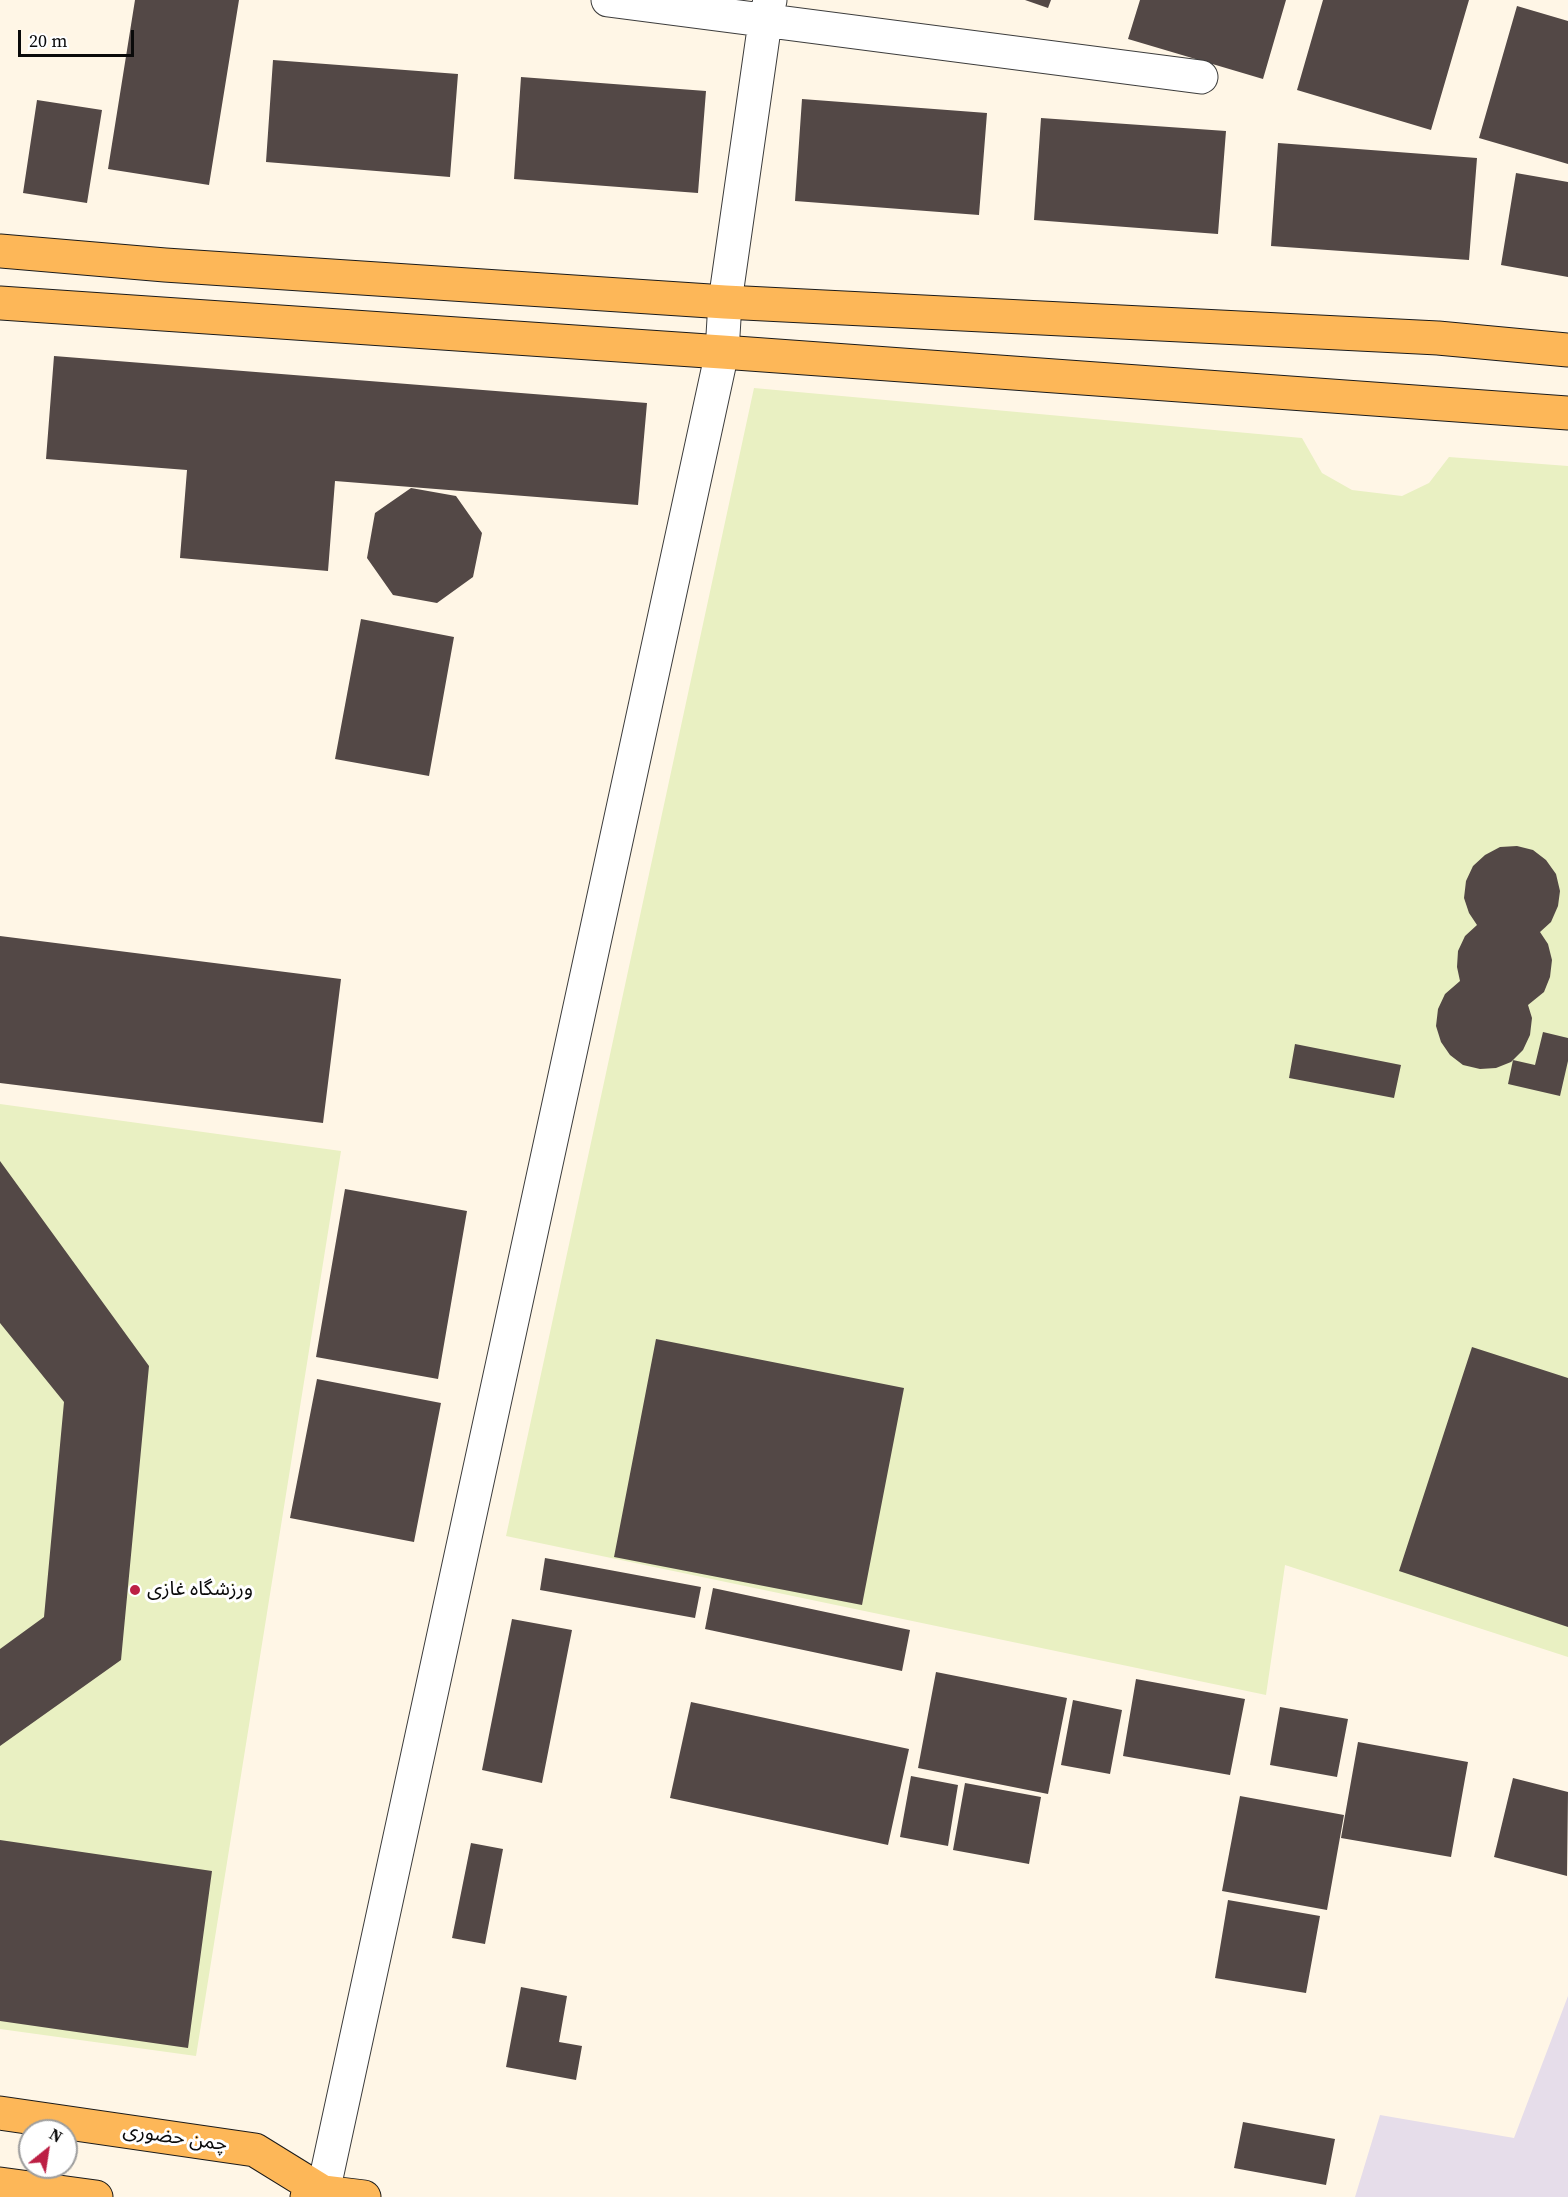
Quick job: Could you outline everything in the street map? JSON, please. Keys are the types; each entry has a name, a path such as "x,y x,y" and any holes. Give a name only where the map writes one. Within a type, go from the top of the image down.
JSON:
{"main road":[{"path":"0,251 177,266 725,302 1438,338 1568,350"},
{"path":"0,303 1568,413"},
{"name":"چمن حضوری","path":"0,2113 255,2150 318,2196"},
{"path":"0,2184 96,2197"},
{"path":"318,2196 364,2197"}],"street":[{"path":"608,0 767,11 1201,77"},
{"path":"318,2196 722,352 725,302 767,11"}],"shaded area":[{"path":"1568,1996 1568,2197 1355,2197 1380,2115 1514,2138"}],"green space":[{"path":"754,388 1302,438 1322,473 1352,490 1402,496 1429,483 1449,457 1568,466 1568,1657 1285,1565 1266,1695 506,1536"},
{"name":"ورزشگاه غازی","path":"0,1104 341,1151 196,2056 0,2029"}],"building":[{"path":"135,0 239,0 209,185 108,169"},
{"path":"1025,0 1051,0 1048,8"},
{"path":"1140,0 1286,0 1263,79 1128,39"},
{"path":"1323,0 1469,0 1431,130 1297,90"},
{"path":"1517,6 1568,21 1568,164 1479,138"},
{"path":"273,60 458,74 450,177 266,162"},
{"path":"521,77 706,91 698,193 514,179"},
{"path":"802,99 987,113 979,215 795,201"},
{"path":"37,100 102,110 87,203 23,193"},
{"path":"1041,118 1226,131 1218,234 1034,220"},
{"path":"1278,143 1477,158 1469,260 1271,246"},
{"path":"1516,173 1568,182 1568,277 1501,265"},
{"path":"54,356 647,403 638,505 335,481 328,571 180,558 187,470 46,459"},
{"path":"411,488 456,496 482,533 473,577 437,603 393,595 367,558 375,513"},
{"path":"361,619 454,637 429,776 335,759"},
{"path":"1517,846 1533,850 1546,860 1556,874 1560,891 1558,906 1551,922 1540,932 1548,944 1552,960 1550,977 1544,992 1528,1005 1532,1018 1530,1035 1523,1050 1511,1062 1496,1068 1480,1069 1463,1065 1450,1055 1441,1042 1436,1026 1438,1009 1445,994 1460,981 1457,967 1458,951 1465,936 1477,925 1469,913 1464,898 1466,881 1473,866 1485,855 1500,847"},
{"path":"0,936 341,979 323,1123 0,1083"},
{"path":"1543,1032 1568,1038 1568,1061 1560,1096 1508,1084 1513,1060 1535,1065"},
{"path":"1295,1044 1401,1065 1394,1098 1289,1078"},
{"path":"0,1161 149,1366 121,1660 0,1746 0,1649 44,1617 64,1402 0,1323"},
{"path":"345,1189 467,1211 438,1379 316,1357"},
{"path":"656,1339 904,1388 862,1605 614,1557"},
{"path":"1472,1347 1568,1378 1568,1627 1399,1571"},
{"path":"317,1379 441,1403 414,1542 290,1518"},
{"path":"545,1558 701,1587 695,1618 540,1590"},
{"path":"713,1588 910,1630 902,1671 705,1629"},
{"path":"512,1619 572,1630 542,1783 482,1770"},
{"path":"936,1672 1067,1698 1048,1794 918,1768"},
{"path":"1136,1679 1245,1699 1230,1775 1123,1756"},
{"path":"1073,1700 1122,1710 1110,1774 1061,1765"},
{"path":"691,1702 909,1749 888,1845 670,1798"},
{"path":"1280,1707 1348,1719 1337,1777 1270,1765"},
{"path":"1358,1742 1468,1762 1451,1857 1341,1838"},
{"path":"911,1776 958,1785 948,1846 900,1837"},
{"path":"1513,1778 1568,1792 1567,1876 1494,1857"},
{"path":"965,1783 1041,1797 1029,1864 953,1850"},
{"path":"1240,1796 1344,1815 1327,1910 1222,1891"},
{"path":"0,1840 212,1871 188,2048 0,2021"},
{"path":"471,1843 503,1849 485,1944 452,1938"},
{"path":"1228,1900 1320,1916 1306,1993 1215,1978"},
{"path":"521,1987 567,1996 559,2042 582,2046 576,2080 506,2067"},
{"path":"1243,2122 1335,2139 1326,2185 1234,2168"}],"place":[{"name":"ورزشگاه غازی","path":"135,1590"}]}
